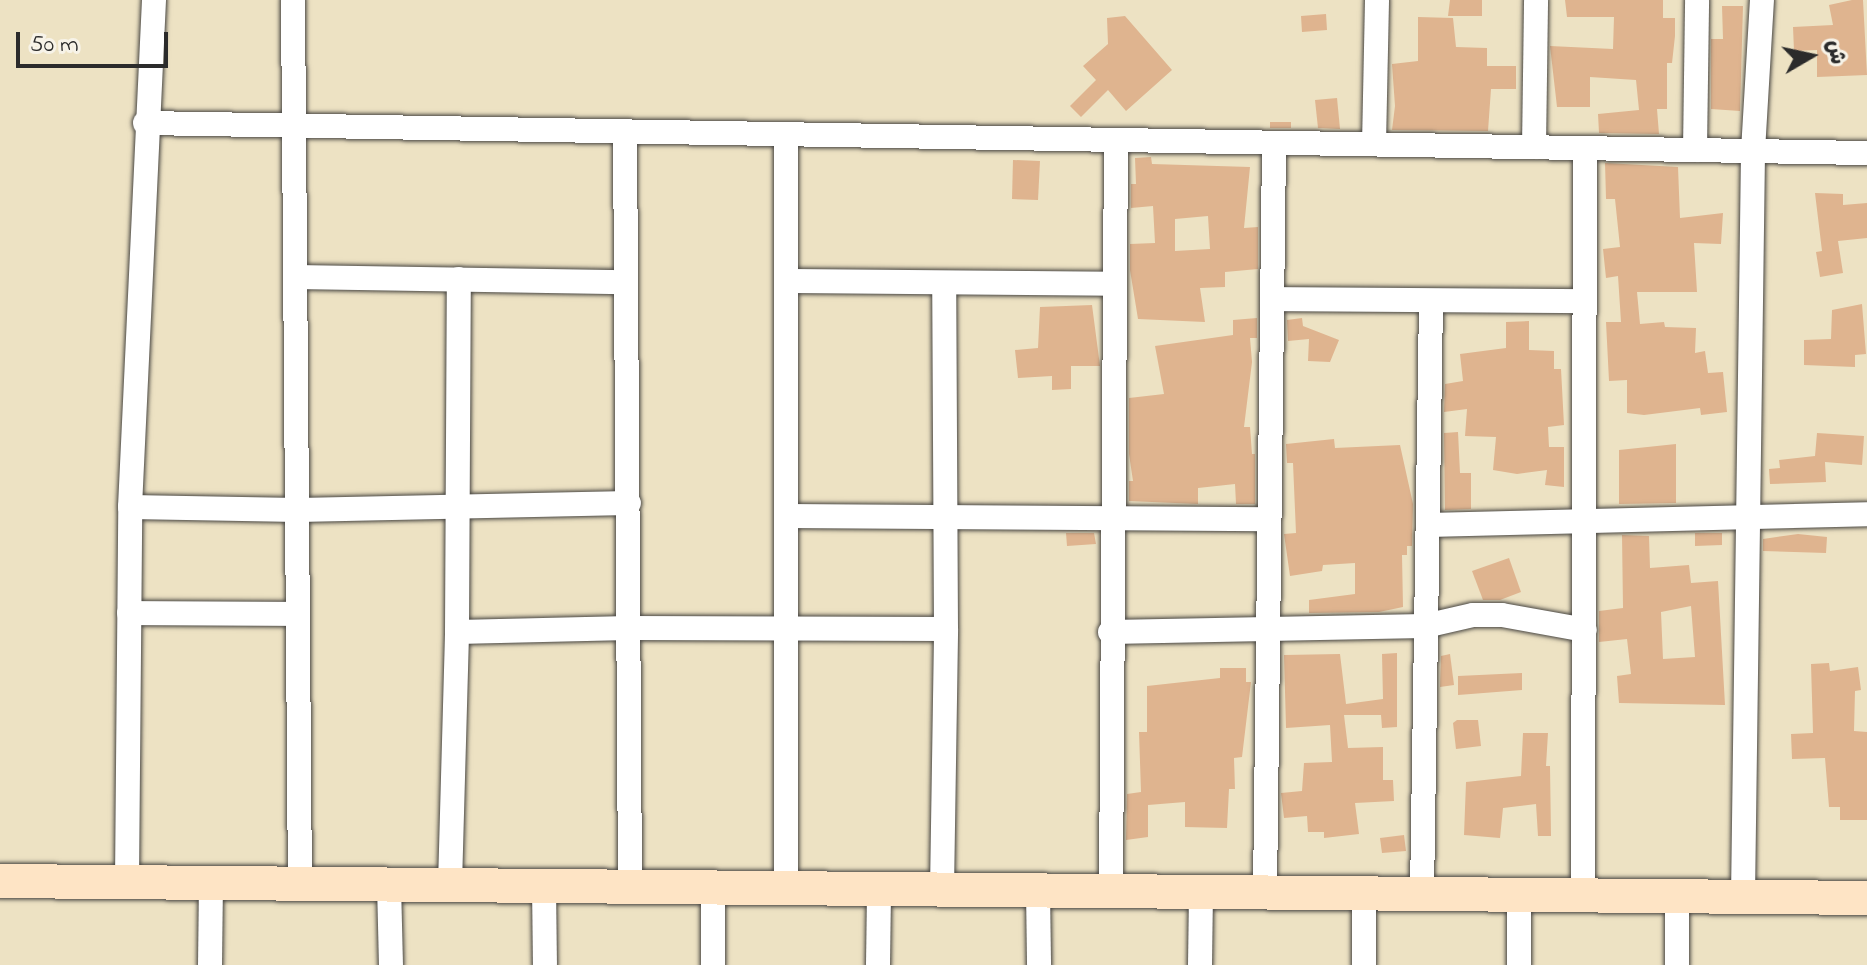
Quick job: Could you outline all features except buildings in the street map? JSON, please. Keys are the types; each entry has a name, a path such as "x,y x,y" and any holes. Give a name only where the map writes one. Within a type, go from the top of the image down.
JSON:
{"street":[{"path":"127,882 130,507 145,123 154,0"},
{"path":"293,0 300,884"},
{"path":"1374,144 1377,0"},
{"path":"1534,147 1536,0"},
{"path":"1695,150 1697,0"},
{"path":"1743,897 1753,151 1762,0"},
{"path":"145,123 1867,153"},
{"path":"625,131 630,887"},
{"path":"786,134 786,888"},
{"path":"1111,891 1110,632 1116,140"},
{"path":"1265,893 1274,143"},
{"path":"1583,896 1585,148"},
{"path":"295,277 626,282"},
{"path":"450,885 459,506 459,279"},
{"path":"786,281 944,285 1114,284"},
{"path":"942,890 946,629 944,285"},
{"path":"1272,299 1585,301"},
{"path":"1422,894 1431,301"},
{"path":"130,507 298,510 629,503"},
{"path":"1428,525 1867,514"},
{"path":"786,516 1269,519"},
{"path":"129,613 298,614"},
{"path":"1110,632 1425,626 1473,615 1502,615 1585,630"},
{"path":"457,632 629,628 946,629"},
{"path":"0,881 1867,898"},
{"path":"210,965 211,883"},
{"path":"389,884 391,965"},
{"path":"544,886 545,965"},
{"path":"713,888 713,965"},
{"path":"878,965 879,889"},
{"path":"1038,890 1039,965"},
{"path":"1200,965 1201,892"},
{"path":"1364,893 1364,965"},
{"path":"1519,895 1519,965"},
{"path":"1677,897 1677,965"}]}
